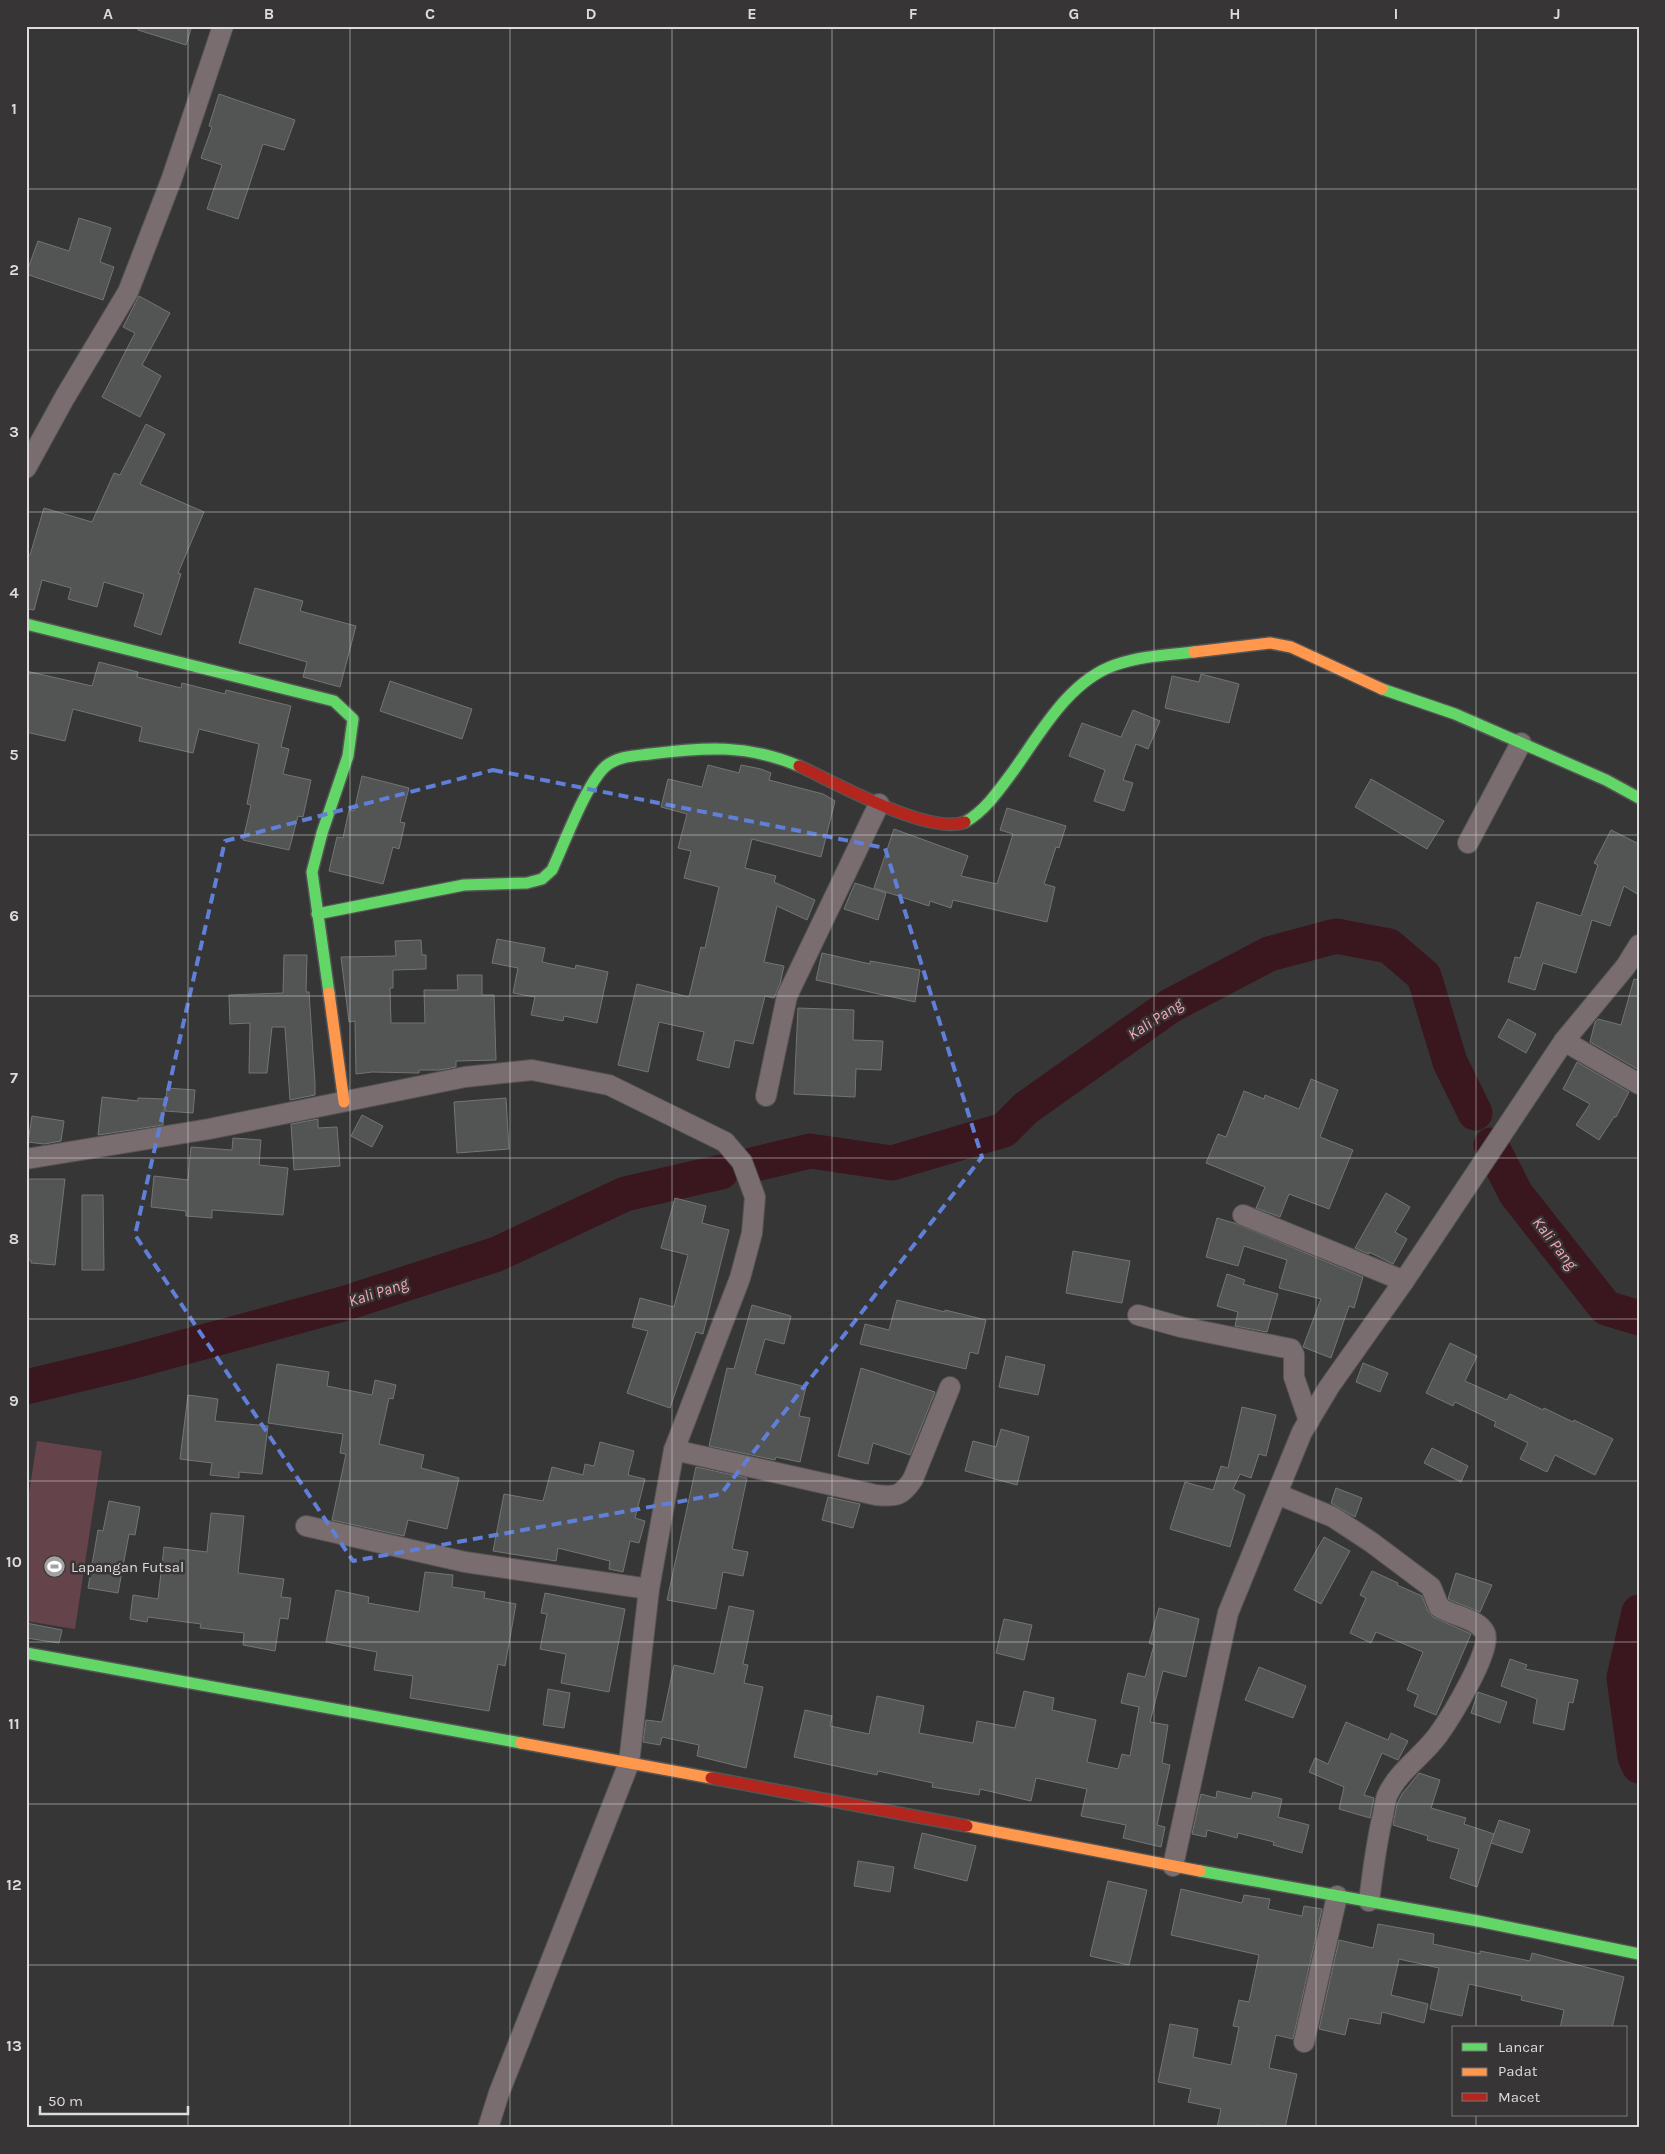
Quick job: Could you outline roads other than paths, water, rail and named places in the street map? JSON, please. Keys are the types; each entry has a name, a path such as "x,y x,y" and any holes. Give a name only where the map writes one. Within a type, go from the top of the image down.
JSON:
{"street":[{"path":"26,468 65,397 128,292 172,178 223,26"},
{"path":"26,624 334,700 353,718 353,734 314,852 312,872 344,1102"},
{"path":"317,914 464,885 527,883 542,879 552,870 593,781 606,766 619,758 722,748 751,751 780,759 879,804 950,826 961,824 978,813 1001,787 1057,711 1086,682 1110,666 1140,659 1270,642 1292,647 1390,692 1455,714 1606,780 1639,798"},
{"path":"1468,843 1522,743"},
{"path":"766,1096 787,996 879,804"},
{"path":"1173,1866 1228,1613 1302,1432 1329,1387 1404,1281 1564,1041 1626,966 1639,945"},
{"path":"1564,1041 1639,1084"},
{"path":"26,1159 208,1129 465,1077 532,1070 609,1084 725,1142 742,1162 755,1197 752,1233 740,1278 674,1450 649,1589 629,1763 499,2093 488,2128"},
{"path":"1242,1214 1404,1281"},
{"path":"1138,1315 1181,1327 1291,1349 1294,1355 1294,1377 1309,1421"},
{"path":"674,1450 876,1495 899,1495 906,1490 913,1480 950,1387"},
{"path":"1278,1493 1333,1517 1371,1542 1431,1587 1439,1607 1477,1625 1484,1631 1486,1636 1483,1652 1461,1699 1437,1736 1405,1770 1387,1796 1380,1827 1369,1901"},
{"path":"306,1526 465,1562 649,1589"},
{"path":"26,1653 1061,1843 1173,1866 1478,1921 1639,1954"},
{"path":"1304,2042 1337,1896"}],"waterway":[{"name":"Kali Pang","path":"752,1165 810,1151 892,1163 1004,1130 1026,1108 1170,1006 1269,954 1336,936 1389,946 1424,976 1450,1062 1475,1113"},
{"name":"Kali Pang","path":"1491,1145 1516,1194 1606,1308 1639,1318"},
{"name":"Kali Pang","path":"26,1387 126,1363 346,1303 497,1254 625,1194 721,1172"},
{"name":"Kali Pang","path":"1639,1612 1624,1678 1635,1757 1639,1766"}],"place":[{"name":"Lapangan Futsal","path":"55,1567"}]}
